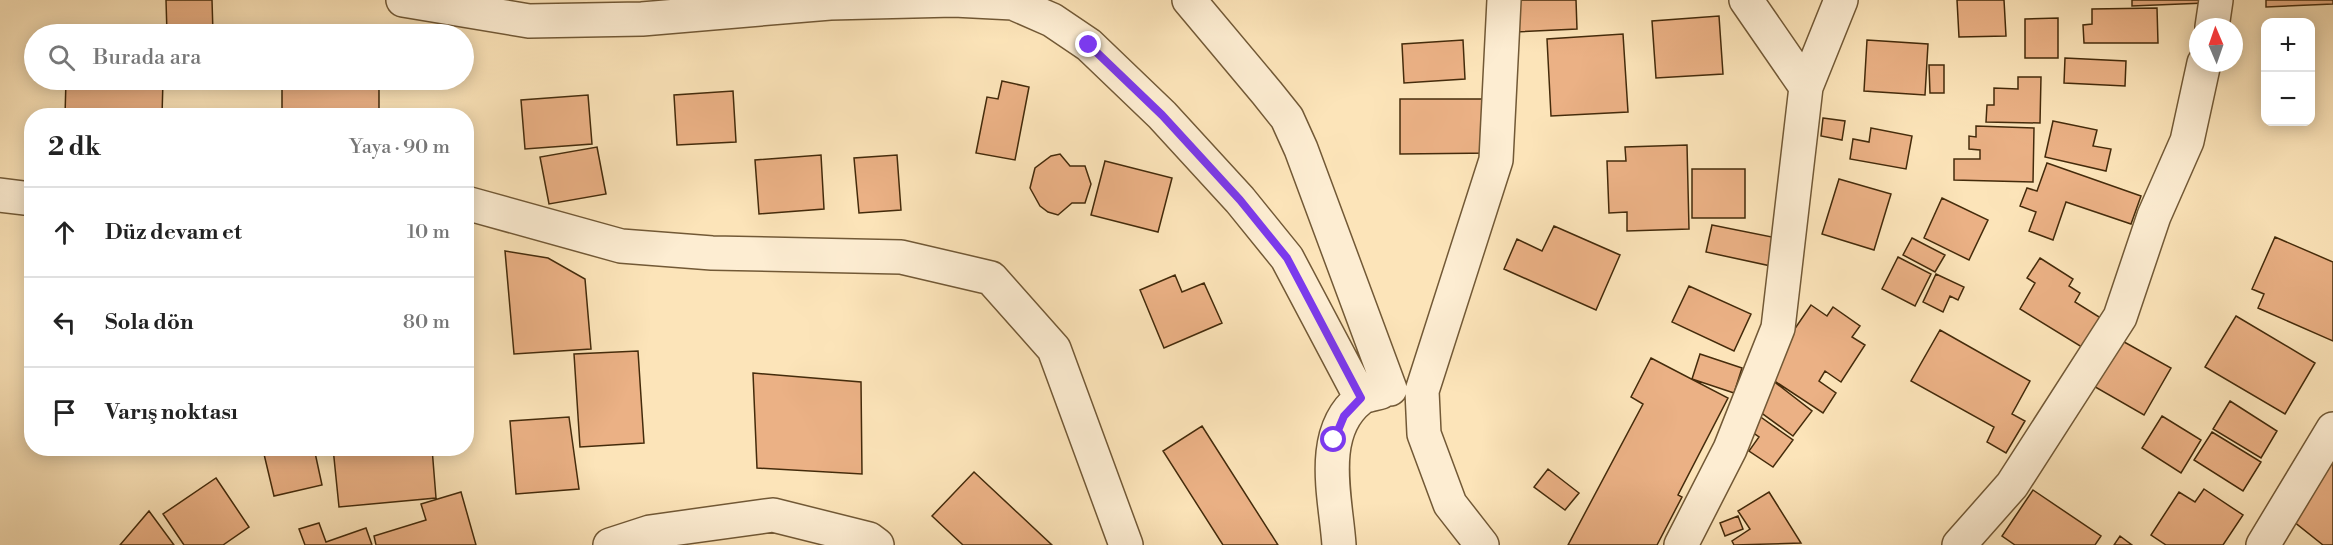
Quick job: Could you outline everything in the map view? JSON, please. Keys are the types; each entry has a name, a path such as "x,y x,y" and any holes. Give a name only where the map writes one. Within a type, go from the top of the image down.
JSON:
{"street":[{"path":"403,0 529,21 642,20 830,3 954,0 1013,3 1053,20 1089,45 1162,115 1240,200 1287,258 1375,394"},
{"path":"1189,0 1287,118 1301,149 1375,394"},
{"path":"1482,545 1450,504 1424,434 1422,391 1496,160 1504,0"},
{"path":"1746,0 1806,87"},
{"path":"1690,540 1730,449 1778,328 1806,87 1841,0"},
{"path":"2213,18 2216,0"},
{"path":"1959,545 2012,485 2120,317 2154,216 2187,141 2202,72"},
{"path":"0,195 24,198"},
{"path":"474,205 621,246 712,253 901,257 991,278 1054,349 1126,545"},
{"path":"1339,545 1332,473 1334,440 1344,416 1375,394 1422,391"},
{"path":"2263,545 2333,429"},
{"path":"610,545 650,532 773,515 870,539 877,545"}],"building":[{"path":"166,0 212,0 213,24 167,24"},
{"path":"1512,0 1576,0 1577,29 1514,32"},
{"path":"1957,0 2004,0 2006,36 1959,37"},
{"path":"2132,0 2205,0 2205,3 2132,6"},
{"path":"2266,0 2333,0 2333,4 2266,7"},
{"path":"2157,8 2158,43 2084,43 2083,25 2092,24 2092,9"},
{"path":"1719,16 1723,74 1656,78 1652,21"},
{"path":"2058,18 2058,58 2025,58 2025,19"},
{"path":"1623,34 1628,112 1551,116 1547,39"},
{"path":"1463,40 1465,79 1404,83 1402,44"},
{"path":"1867,40 1928,44 1925,95 1864,91"},
{"path":"2065,58 2126,61 2125,86 2064,83"},
{"path":"1929,65 1944,65 1944,93 1930,93"},
{"path":"2018,77 2041,77 2040,123 1986,122 1987,105 1994,105 1994,88 2018,89"},
{"path":"1002,81 1029,87 1015,160 976,153 987,97 998,99"},
{"path":"66,90 163,90 162,108 65,108"},
{"path":"282,90 379,90 379,108 282,108"},
{"path":"733,91 736,142 677,145 674,95"},
{"path":"588,95 592,144 525,149 521,100"},
{"path":"1400,99 1495,99 1494,153 1400,154"},
{"path":"1823,118 1845,121 1842,140 1821,136"},
{"path":"2053,121 2097,130 2093,146 2111,149 2106,171 2045,157"},
{"path":"1976,126 2034,128 2033,182 1954,180 1954,159 1980,159 1980,150 1969,149 1969,136 1976,137"},
{"path":"1871,128 1912,136 1906,169 1850,159 1853,139 1869,142"},
{"path":"1687,145 1689,229 1627,231 1627,212 1609,213 1607,161 1626,161 1625,147"},
{"path":"597,147 606,194 549,204 540,157"},
{"path":"1060,154 1070,166 1085,166 1091,184 1085,203 1072,203 1058,215 1040,206 1030,188 1035,168 1051,156"},
{"path":"821,155 824,209 759,214 755,160"},
{"path":"897,155 901,210 859,213 854,158"},
{"path":"1105,161 1172,178 1158,232 1091,215"},
{"path":"2047,163 2141,196 2131,224 2066,202 2053,240 2029,231 2036,212 2020,206 2027,188 2037,191"},
{"path":"1692,169 1745,169 1745,218 1692,218"},
{"path":"1839,179 1891,194 1874,250 1822,234"},
{"path":"1942,198 1988,220 1969,260 1924,238"},
{"path":"1712,225 1777,238 1771,266 1706,252"},
{"path":"1554,226 1620,255 1596,310 1504,269 1517,239 1542,251"},
{"path":"2275,237 2333,262 2333,341 2258,308 2264,294 2252,289"},
{"path":"1912,238 1945,255 1935,272 1903,255"},
{"path":"505,251 548,258 585,279 591,349 514,354"},
{"path":"1898,257 1931,274 1915,306 1882,289"},
{"path":"2040,258 2073,279 2069,286 2080,293 2075,302 2104,320 2085,349 2020,309 2035,283 2027,278"},
{"path":"1936,274 1964,287 1958,300 1950,296 1943,312 1923,302"},
{"path":"1175,275 1182,292 1204,283 1222,323 1164,348 1140,290"},
{"path":"1689,286 1751,314 1734,351 1672,322"},
{"path":"1811,305 1827,316 1833,307 1860,326 1852,337 1865,345 1841,382 1825,371 1819,381 1836,393 1823,413 1764,374"},
{"path":"2236,316 2315,363 2285,414 2205,367"},
{"path":"1940,330 2030,381 2012,414 2025,421 2006,453 1987,442 1994,427 1911,381"},
{"path":"2117,338 2171,368 2144,415 2090,384"},
{"path":"638,351 644,443 580,447 574,354"},
{"path":"1700,354 1742,368 1734,393 1692,379"},
{"path":"1651,358 1728,398 1678,495 1682,497 1657,545 1568,545 1643,404 1631,397"},
{"path":"753,373 861,382 862,474 757,468"},
{"path":"1772,380 1812,411 1793,436 1752,406"},
{"path":"2230,401 2277,431 2261,458 2213,429"},
{"path":"1755,413 1793,440 1773,467 1749,451 1759,437 1745,427"},
{"path":"2162,416 2201,440 2181,473 2142,448"},
{"path":"569,417 579,489 516,494 510,421"},
{"path":"1202,426 1278,545 1223,545 1163,451"},
{"path":"2212,432 2261,462 2243,491 2194,460"},
{"path":"2333,449 2333,545 2323,545 2288,517"},
{"path":"264,456 316,456 322,485 274,496"},
{"path":"334,456 433,456 436,498 339,507"},
{"path":"1548,469 1579,493 1565,510 1534,487"},
{"path":"974,472 1052,545 963,545 932,516"},
{"path":"216,478 249,527 223,545 184,545 163,514"},
{"path":"2204,489 2243,515 2223,545 2166,545 2151,535 2179,492 2195,502"},
{"path":"2033,490 2101,536 2095,545 2015,545 2002,536"},
{"path":"461,492 476,545 376,545 374,536 426,520 421,504"},
{"path":"1769,492 1801,543 1734,545 1732,541 1750,529 1738,511"},
{"path":"149,511 174,545 120,545"},
{"path":"1738,516 1743,529 1725,536 1720,523"},
{"path":"319,523 326,542 366,528 372,545 305,545 299,529"},
{"path":"2120,536 2132,545 2114,545"}],"route":[{"path":"1089,45 1162,115 1240,200 1287,258 1361,398 1344,416 1334,440"}]}
